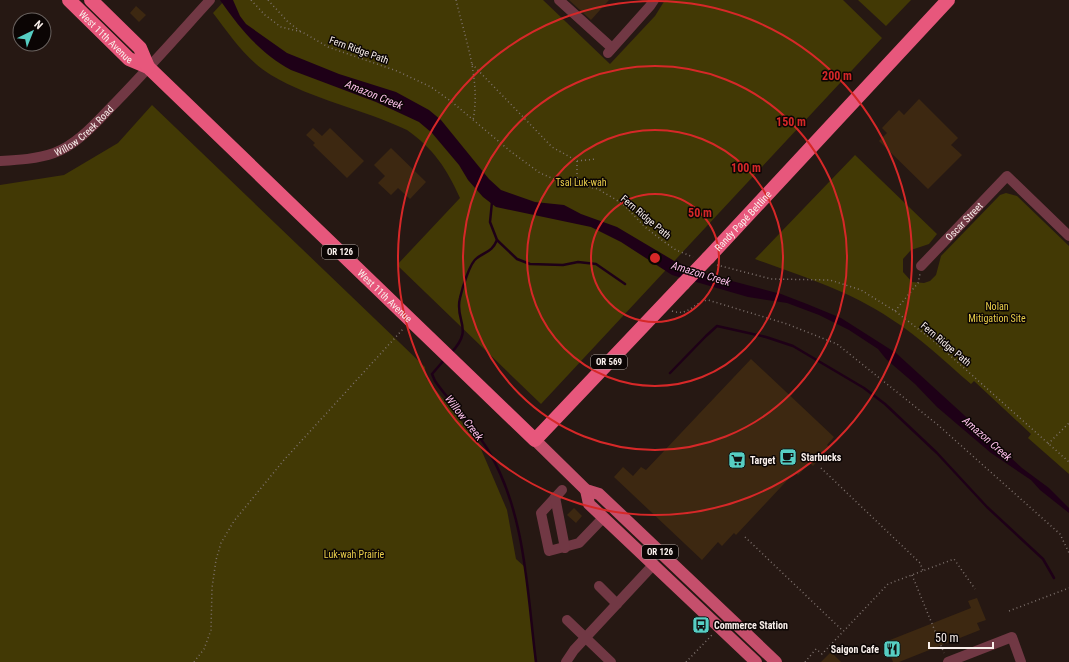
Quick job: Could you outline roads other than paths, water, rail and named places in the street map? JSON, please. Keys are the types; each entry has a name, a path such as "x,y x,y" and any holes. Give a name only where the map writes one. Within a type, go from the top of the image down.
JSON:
{"highway":[{"name":"West 11th Avenue","path":"69,0 129,59 148,67 535,440"},
{"name":"West 11th Avenue","path":"92,0 140,48 148,67"},
{"name":"Randy Papé Beltline","path":"535,440 661,308 948,0"}],"main road":[{"name":"West 11th Avenue","path":"535,440 586,490 599,494 776,662"},
{"name":"West 11th Avenue","path":"586,490 589,504 756,662"},
{"path":"658,568 671,573 692,591 697,588"}],"street":[{"path":"559,0 610,51 654,0"},
{"name":"Willow Creek Road","path":"0,161 30,159 55,153 74,142 92,127 148,67 206,1"},
{"name":"Oscar Street","path":"921,266 1007,176 1069,236"},
{"path":"565,548 558,494 541,513 549,551 565,548 579,543 603,518"},
{"path":"566,662 574,650 617,604 658,568"},
{"path":"599,586 617,604"},
{"path":"567,620 611,662"},
{"path":"947,660 1012,637 1021,662"}],"water":[{"name":"Amazon Creek","path":"220,0 233,0 240,16 246,24 287,53 339,74 396,92 429,110 441,120 489,179 501,190 535,202 564,205 581,214 617,227 676,262 713,276 781,294 841,318 896,353 1022,468 1049,488 1069,508 1069,513 1040,490 1031,480 991,453 937,407 915,384 886,359 878,349 849,330 819,315 787,303 748,297 672,275 621,242 591,227 496,207 483,197 432,133 419,122 376,102 291,70 269,56 251,40"}],"waterway":[{"name":"Willow Creek","path":"451,353 462,337 463,331 459,306 469,270 474,260 491,249 497,240 490,222 492,202"},
{"path":"497,240 517,259 530,264 563,265 578,262 596,264 625,284"},
{"path":"670,373 717,326 766,337 793,346 864,388 885,404 937,453 987,507 1043,559 1054,578"},
{"name":"Willow Creek","path":"445,359 432,374 435,381 476,432 488,450 501,474 518,526 527,581 536,662"}],"place":[{"name":"Starbucks","path":"788,457"},
{"name":"Target","path":"737,460"},
{"name":"Commerce Station","path":"701,625"},
{"name":"Saigon Cafe","path":"892,649"}],"park label":[{"name":"Tsal Luk-wah","path":"581,182"},
{"name":"Nolan Mitigation Site","path":"997,312"},
{"name":"Luk-wah Prairie","path":"354,554"}]}
